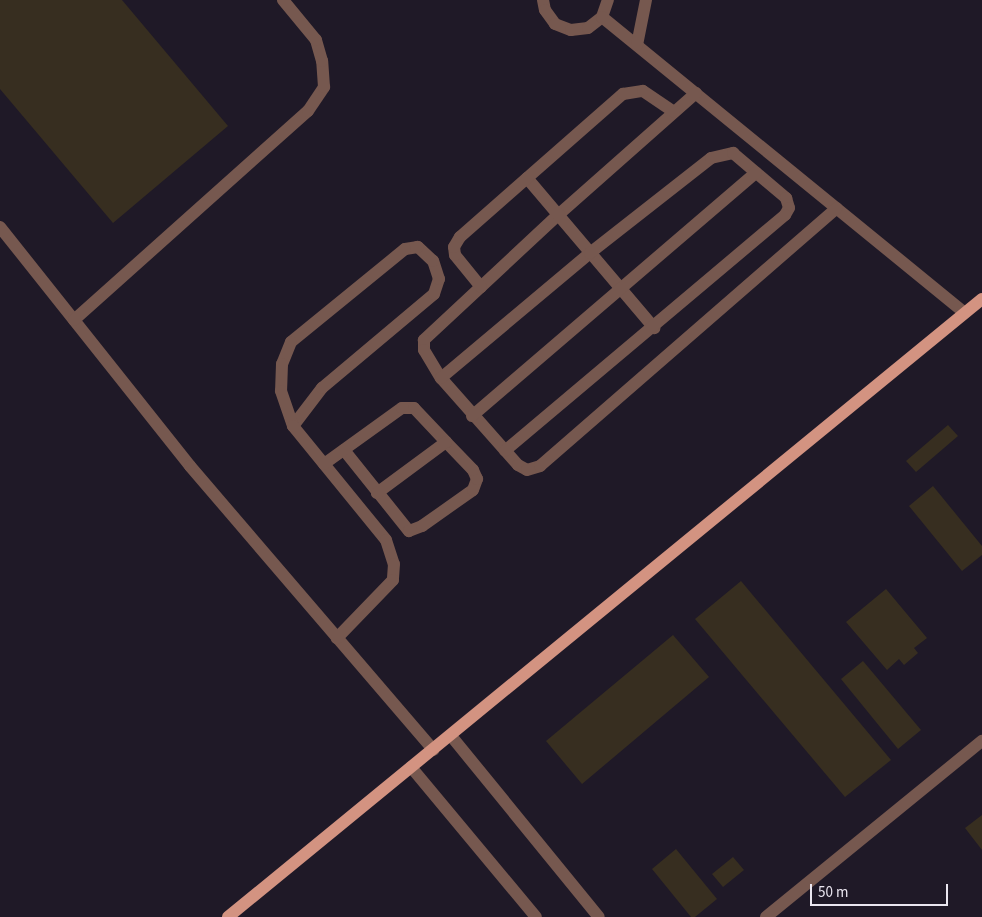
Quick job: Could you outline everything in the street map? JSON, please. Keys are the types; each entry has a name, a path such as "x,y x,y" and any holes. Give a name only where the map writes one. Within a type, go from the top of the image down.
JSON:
{"main road":[{"path":"228,917 411,767 452,737 982,299"}],"lane":[{"path":"74,320 308,111 324,87 322,61 316,40 283,0"},
{"path":"543,0 544,10 555,24 571,30 588,28 602,17 608,0"},
{"path":"637,45 646,0"},
{"path":"602,17 965,313"},
{"path":"481,287 455,255 454,247 460,237 623,94 643,92 674,112"},
{"path":"696,93 559,214 424,340 424,350 441,378 472,416 505,451 527,470 540,466 837,208"},
{"path":"441,378 590,253 711,158 733,153 786,198 789,208 785,215 654,328 505,451"},
{"path":"472,416 756,173"},
{"path":"527,178 654,328"},
{"path":"0,227 190,466 433,750"},
{"path":"293,426 322,388 434,294 439,279 433,261 418,247 405,249 291,342 282,364 280,391 293,426 386,540 394,564 393,580 336,638"},
{"path":"324,464 402,408 414,408 473,470 477,479 473,490 422,526 409,531 344,450"},
{"path":"378,493 446,442"},
{"path":"452,737 599,917"},
{"path":"766,917 982,741"},
{"path":"411,767 536,917"}],"building":[{"path":"0,0 122,0 228,126 113,223 0,89"},
{"path":"948,425 958,436 916,472 906,461"},
{"path":"933,486 982,546 982,555 962,571 909,506"},
{"path":"741,581 891,760 845,797 695,619"},
{"path":"886,589 927,638 914,648 918,653 904,665 899,659 887,670 846,622"},
{"path":"673,635 709,677 582,784 546,741"},
{"path":"863,661 921,730 898,749 841,679"},
{"path":"982,815 982,850 965,828"},
{"path":"676,849 717,899 695,917 691,917 652,869"},
{"path":"733,857 744,870 723,887 712,874"}]}
